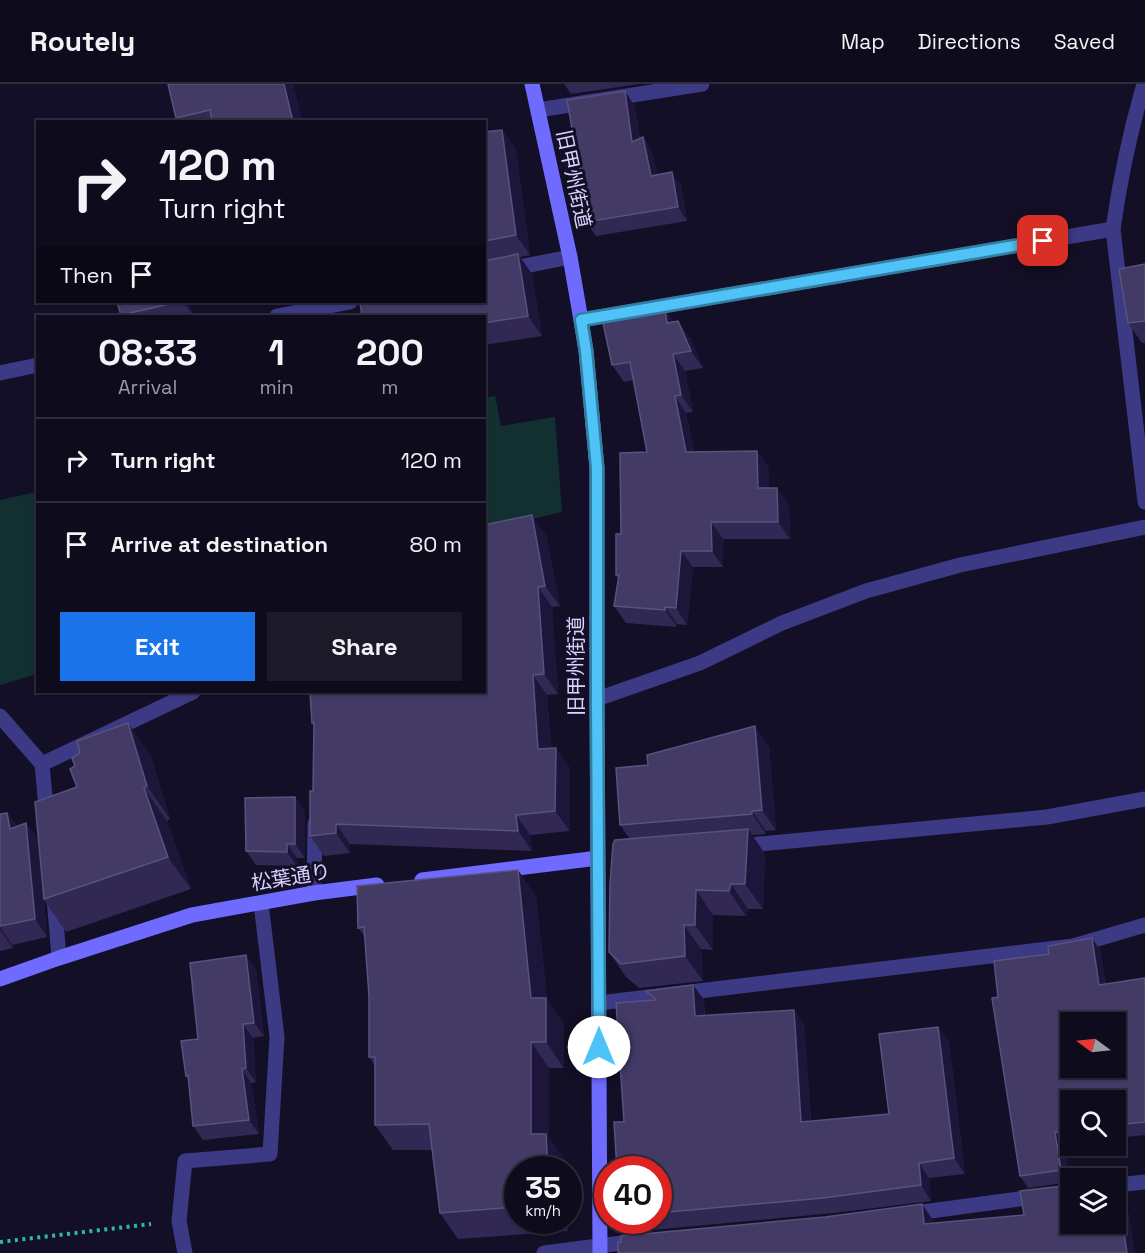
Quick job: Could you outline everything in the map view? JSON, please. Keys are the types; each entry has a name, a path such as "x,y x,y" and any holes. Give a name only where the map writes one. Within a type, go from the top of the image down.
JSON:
{"street":[{"name":"旧甲州街道","path":"532,84 570,257 581,320 597,468 597,699 604,857 599,1003 600,1249"},
{"path":"537,110 702,84"},
{"path":"1144,84 1120,180 1113,229 1145,502"},
{"path":"581,320 1113,229"},
{"path":"486,274 570,257"},
{"path":"282,315 345,303"},
{"path":"0,373 36,365"},
{"path":"597,699 700,663 782,623 866,591 960,565 1145,527"},
{"path":"42,764 191,693"},
{"path":"0,716 42,764 48,832"},
{"path":"727,847 1047,817 1145,799"},
{"path":"314,893 315,813"},
{"name":"松葉通り","path":"0,979 192,915 314,893 604,857"},
{"path":"52,878 59,958"},
{"path":"185,1253 179,1221 185,1161 270,1154 277,1037 261,903"},
{"path":"599,1003 1073,946 1145,925"},
{"path":"1126,1184 1145,1182"},
{"path":"894,1215 1060,1193"},
{"path":"544,1253 600,1249 647,1240"}],"path":[{"path":"0,1242 179,1221"}],"green space":[{"path":"495,396 501,426 555,417 562,512 486,530 486,398"},
{"path":"36,492 36,674 0,685 0,500"}],"building":[{"path":"168,84 284,84 293,120 212,120 210,110 176,118"},
{"path":"625,91 632,142 643,137 651,176 672,172 678,207 586,222 584,197 567,100"},
{"path":"502,130 516,235 486,241 486,132"},
{"path":"518,254 528,316 486,323 486,315 362,315 360,303 486,303 486,261"},
{"path":"1145,264 1145,321 1128,323 1119,269"},
{"path":"117,303 174,303 121,315"},
{"path":"665,309 667,323 678,321 691,351 673,354 681,395 675,396 686,452 757,451 758,488 777,488 778,522 711,522 712,551 681,551 676,608 665,607 665,610 614,606 619,575 616,575 616,534 621,534 620,453 647,452 630,362 612,365 603,323"},
{"path":"532,515 545,586 538,587 544,674 533,675 538,749 556,748 555,811 516,815 518,831 336,824 336,833 310,836 314,723 312,723 310,693 486,693 486,525"},
{"path":"128,723 147,786 144,788 168,857 44,899 35,802 77,787 70,769 75,766 72,758 80,753 77,741"},
{"path":"755,726 762,810 752,811 752,814 620,825 616,768 648,765 647,755"},
{"path":"295,797 295,844 287,844 287,852 246,851 245,798"},
{"path":"7,813 10,829 26,823 35,919 0,926 0,814"},
{"path":"748,829 745,884 731,884 729,891 696,890 695,925 684,925 685,956 621,964 609,952 610,884 615,840"},
{"path":"518,870 531,998 546,998 546,1042 531,1042 531,1134 546,1134 547,1156 504,1156 504,1208 440,1213 429,1124 375,1125 375,1057 369,1057 369,996 364,927 358,928 357,886"},
{"path":"1092,938 1099,985 1145,978 1145,1122 1126,1124 1126,1090 1060,1090 1060,1131 1055,1132 1060,1170 1020,1176 992,998 998,997 994,961 1049,954 1048,946"},
{"path":"246,955 254,1023 243,1024 246,1068 242,1069 249,1120 193,1126 188,1075 186,1076 181,1041 198,1039 190,963"},
{"path":"693,985 695,1016 794,1010 801,1122 889,1114 879,1034 938,1027 954,1158 919,1163 921,1185 823,1198 672,1212 672,1156 616,1156 614,1122 624,1122 616,1003 656,1000 646,991"},
{"path":"1060,1186 1060,1234 1124,1234 1127,1253 618,1253 618,1242 621,1242 621,1236 672,1234 672,1231 825,1217 922,1204 924,1224 1024,1215 1020,1191"}],"route":[{"path":"599,1047 597,468 581,320 1043,241"}]}
